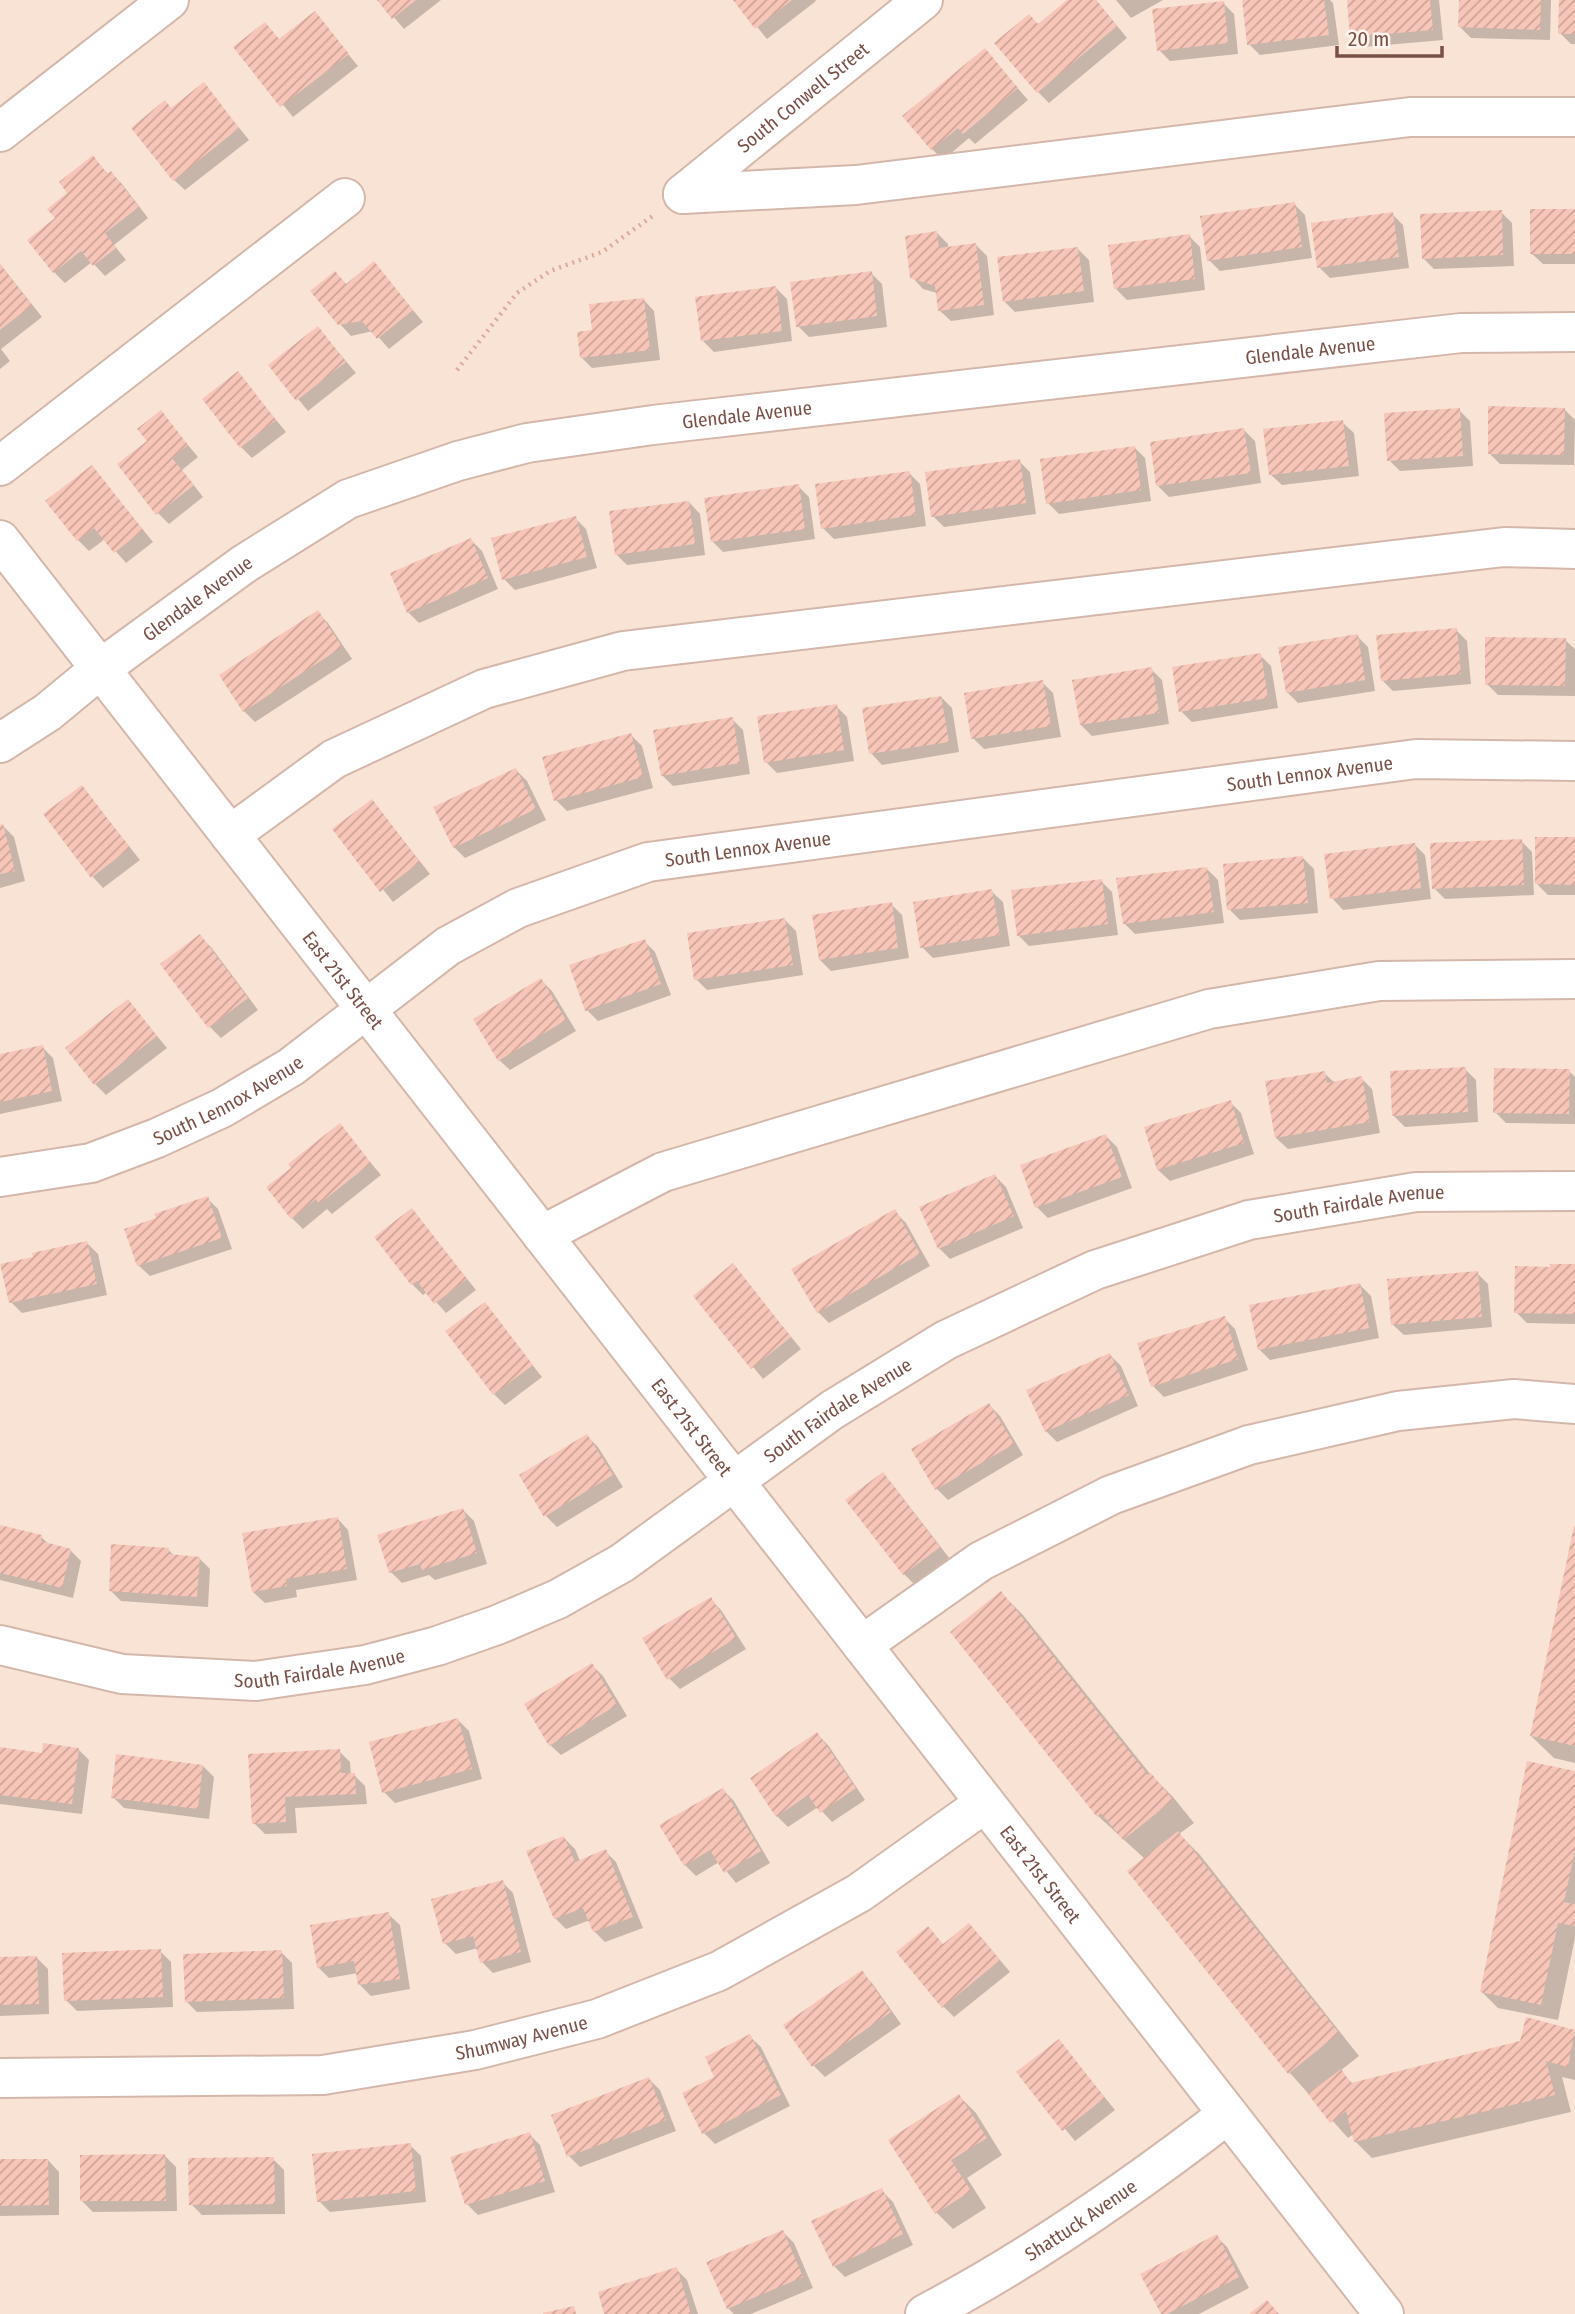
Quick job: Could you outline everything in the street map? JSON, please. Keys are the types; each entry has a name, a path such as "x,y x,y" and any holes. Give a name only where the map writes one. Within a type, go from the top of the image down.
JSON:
{"street":[{"path":"0,132 169,0"},
{"name":"South Conwell Street","path":"683,194 923,0"},
{"path":"683,194 856,185 1410,117 1575,117"},
{"path":"0,466 345,198"},
{"name":"Glendale Avenue","path":"0,743 48,712 100,669 244,564 348,499 458,461 527,443 653,425 1461,333 1575,332"},
{"name":"East 21st Street","path":"0,540 1384,2314"},
{"path":"230,835 334,759 359,747 484,689 623,651 1504,547 1575,549"},
{"name":"South Lennox Avenue","path":"0,1177 91,1163 157,1138 222,1108 291,1067 448,946 518,908 648,862 1416,760 1575,761"},
{"path":"542,1234 663,1172 1209,1009 1379,981 1575,979"},
{"name":"South Fairdale Avenue","path":"0,1645 122,1674 256,1681 365,1665 437,1646 497,1625 558,1599 622,1563 832,1410 946,1340 1095,1270 1249,1220 1416,1192 1575,1191"},
{"path":"862,1645 981,1561 1111,1495 1249,1445 1398,1411 1514,1399 1575,1404"},
{"name":"Shumway Avenue","path":"0,2078 323,2075 475,2050 597,2019 719,1971 859,1894 985,1803"},
{"name":"Shattuck Avenue","path":"925,2314 999,2273 1070,2228 1168,2161 1228,2114"}],"path":[{"path":"457,370 517,293 550,271 602,252 683,194"}],"shaded area":[{"path":"0,0 1575,0 1575,2314 0,2314"}],"building":[{"path":"377,0 416,0 392,19"},
{"path":"733,0 792,0 755,29"},
{"path":"1067,0 1096,0 1117,26 1037,93 994,43 1029,14 1038,24"},
{"path":"1242,0 1324,0 1329,35 1247,45"},
{"path":"1347,0 1430,0 1433,30 1350,37"},
{"path":"1459,0 1541,0 1540,30 1458,27"},
{"path":"1559,0 1575,0 1575,34 1558,34"},
{"path":"1224,1 1228,43 1157,51 1152,9"},
{"path":"315,11 349,54 280,107 233,47 265,22 279,39"},
{"path":"985,48 1018,88 963,134 958,128 931,150 902,116"},
{"path":"204,82 239,128 173,181 131,128 165,100 171,108"},
{"path":"93,155 107,174 111,171 139,207 105,233 116,248 93,266 81,251 53,273 27,240 55,218 47,209 67,193 59,182"},
{"path":"1295,202 1302,247 1207,261 1200,216"},
{"path":"1530,209 1575,209 1575,254 1530,254"},
{"path":"1502,210 1503,255 1422,259 1420,214"},
{"path":"1393,212 1399,257 1317,268 1311,223"},
{"path":"937,231 939,248 976,243 984,305 938,311 935,286 910,278 905,236"},
{"path":"1190,234 1195,279 1114,289 1108,245"},
{"path":"1078,247 1084,291 1003,302 997,257"},
{"path":"374,261 413,310 377,339 362,321 338,325 310,291 335,271 346,284"},
{"path":"0,264 32,305 0,330"},
{"path":"872,271 877,316 796,327 790,282"},
{"path":"776,286 782,331 701,341 695,297"},
{"path":"644,298 650,350 580,358 577,332 592,330 589,304"},
{"path":"318,326 346,362 296,401 268,365"},
{"path":"238,371 276,420 240,448 202,399"},
{"path":"1488,406 1565,408 1564,455 1488,454"},
{"path":"1460,408 1463,456 1387,461 1384,413"},
{"path":"161,410 188,445 172,458 194,485 156,515 117,464 147,441 137,429"},
{"path":"1343,420 1349,466 1269,475 1263,429"},
{"path":"1244,428 1251,473 1156,486 1150,442"},
{"path":"1135,446 1141,490 1046,504 1040,459"},
{"path":"1020,459 1026,503 931,517 925,472"},
{"path":"92,465 143,530 114,553 94,528 77,541 45,501"},
{"path":"910,471 916,515 821,529 815,484"},
{"path":"799,484 805,529 711,542 704,498"},
{"path":"689,501 695,544 615,555 609,511"},
{"path":"576,516 587,557 502,580 491,538"},
{"path":"471,538 488,578 407,613 390,573"},
{"path":"318,610 342,647 243,712 219,675"},
{"path":"1457,628 1461,674 1381,681 1376,635"},
{"path":"1358,634 1365,680 1286,693 1278,647"},
{"path":"1485,637 1566,638 1565,686 1485,685"},
{"path":"1261,653 1268,698 1179,712 1172,667"},
{"path":"1152,667 1159,713 1080,725 1072,680"},
{"path":"1043,680 1051,726 971,739 964,693"},
{"path":"941,696 949,742 869,754 862,708"},
{"path":"837,704 844,750 764,763 757,716"},
{"path":"733,717 740,763 661,776 653,730"},
{"path":"631,733 643,777 554,801 542,757"},
{"path":"516,768 536,809 453,848 433,807"},
{"path":"82,785 130,848 91,878 43,814"},
{"path":"372,799 420,862 380,892 332,829"},
{"path":"3,824 15,871 0,874 0,825"},
{"path":"1535,837 1575,837 1575,885 1535,884"},
{"path":"1522,839 1524,885 1432,889 1430,843"},
{"path":"1415,843 1421,888 1330,899 1324,854"},
{"path":"1303,856 1308,903 1227,910 1223,864"},
{"path":"1207,867 1214,912 1123,924 1116,878"},
{"path":"1102,879 1108,924 1017,936 1011,890"},
{"path":"992,889 1000,935 920,948 913,902"},
{"path":"892,902 898,948 819,960 812,915"},
{"path":"785,918 793,965 694,980 687,933"},
{"path":"200,934 248,998 208,1028 160,964"},
{"path":"645,939 661,984 585,1011 569,965"},
{"path":"541,978 566,1020 498,1061 473,1019"},
{"path":"128,999 157,1036 94,1085 65,1048"},
{"path":"43,1045 52,1091 0,1102 0,1054"},
{"path":"1466,1067 1468,1112 1392,1116 1390,1071"},
{"path":"1494,1068 1570,1069 1569,1114 1493,1113"},
{"path":"1325,1071 1327,1083 1362,1076 1370,1122 1275,1138 1265,1081"},
{"path":"1231,1100 1244,1143 1157,1170 1144,1127"},
{"path":"340,1123 371,1163 319,1204 316,1199 291,1219 266,1187 291,1168 288,1164"},
{"path":"1106,1134 1122,1177 1035,1208 1020,1165"},
{"path":"995,1174 1014,1216 938,1249 919,1207"},
{"path":"208,1196 222,1238 137,1266 124,1229 156,1218 154,1214"},
{"path":"412,1208 467,1279 434,1304 417,1281 411,1285 374,1237"},
{"path":"895,1209 920,1254 817,1313 791,1269"},
{"path":"87,1241 97,1284 9,1303 0,1264 33,1257 32,1253"},
{"path":"733,1263 791,1337 751,1369 693,1296"},
{"path":"1550,1264 1575,1264 1575,1314 1514,1313 1515,1266 1550,1267"},
{"path":"1478,1271 1482,1317 1391,1325 1387,1279"},
{"path":"1360,1283 1369,1328 1258,1350 1249,1305"},
{"path":"485,1302 533,1365 493,1395 445,1331"},
{"path":"1225,1316 1238,1359 1151,1387 1137,1343"},
{"path":"1110,1353 1129,1395 1045,1432 1026,1390"},
{"path":"989,1403 1014,1444 935,1490 911,1449"},
{"path":"587,1434 613,1475 544,1517 519,1475"},
{"path":"883,1472 940,1547 903,1575 845,1500"},
{"path":"463,1508 477,1553 422,1570 420,1564 389,1573 377,1535"},
{"path":"338,1517 347,1569 286,1579 287,1586 252,1592 242,1533"},
{"path":"0,1525 42,1535 41,1541 71,1549 62,1588 0,1573"},
{"path":"1575,1526 1575,1746 1530,1736"},
{"path":"111,1544 169,1548 169,1554 200,1557 197,1597 109,1591"},
{"path":"1001,1591 1148,1775 1151,1773 1173,1800 1123,1840 1101,1813 1097,1817 950,1632"},
{"path":"711,1597 736,1638 667,1680 642,1638"},
{"path":"592,1663 617,1705 549,1746 524,1704"},
{"path":"458,1718 472,1769 382,1793 369,1742"},
{"path":"817,1732 856,1788 820,1813 808,1795 776,1817 750,1778"},
{"path":"43,1743 79,1748 72,1804 0,1795 0,1747 42,1753"},
{"path":"340,1749 341,1773 355,1773 356,1794 285,1797 286,1822 252,1824 248,1754"},
{"path":"116,1754 203,1765 198,1809 111,1798"},
{"path":"1527,1761 1575,1771 1575,1850 1564,1902 1575,1904 1575,1926 1558,1923 1541,2005 1480,1992"},
{"path":"723,1788 761,1851 724,1873 710,1850 684,1866 659,1825"},
{"path":"1178,1831 1339,2033 1288,2074 1127,1871"},
{"path":"564,1836 575,1862 606,1849 633,1917 593,1932 583,1908 554,1919 526,1851"},
{"path":"503,1880 521,1952 480,1963 473,1936 443,1944 431,1899"},
{"path":"389,1912 400,1979 358,1985 354,1961 317,1968 310,1925"},
{"path":"969,1923 1000,1960 942,2008 896,1952 928,1926 943,1944"},
{"path":"161,1949 163,1997 64,2001 62,1953"},
{"path":"282,1950 284,1998 185,2002 183,1954"},
{"path":"37,1956 39,2004 0,2005 0,1957"},
{"path":"862,1970 891,2012 812,2067 783,2025"},
{"path":"1526,2017 1575,2030 1568,2067 1546,2061 1555,2095 1354,2142 1346,2111 1330,2123 1308,2094 1341,2069 1351,2083 1520,2041"},
{"path":"750,2034 781,2095 702,2134 682,2093 714,2077 705,2057"},
{"path":"1059,2039 1105,2098 1062,2131 1016,2072"},
{"path":"649,2077 666,2120 567,2157 551,2115"},
{"path":"959,2094 987,2138 951,2160 971,2191 935,2214 888,2140"},
{"path":"530,2132 545,2181 465,2205 450,2157"},
{"path":"411,2143 416,2191 317,2202 312,2154"},
{"path":"165,2154 166,2201 80,2201 80,2155"},
{"path":"274,2157 275,2204 189,2205 188,2158"},
{"path":"0,2159 48,2159 49,2205 0,2206"},
{"path":"882,2188 903,2234 833,2267 811,2221"},
{"path":"783,2230 803,2277 727,2309 706,2262"},
{"path":"1217,2234 1239,2277 1167,2314 1161,2314 1140,2274"},
{"path":"677,2267 691,2314 604,2314 598,2292"},
{"path":"1267,2300 1279,2314 1249,2314"},
{"path":"574,2306 576,2314 543,2313"}]}
